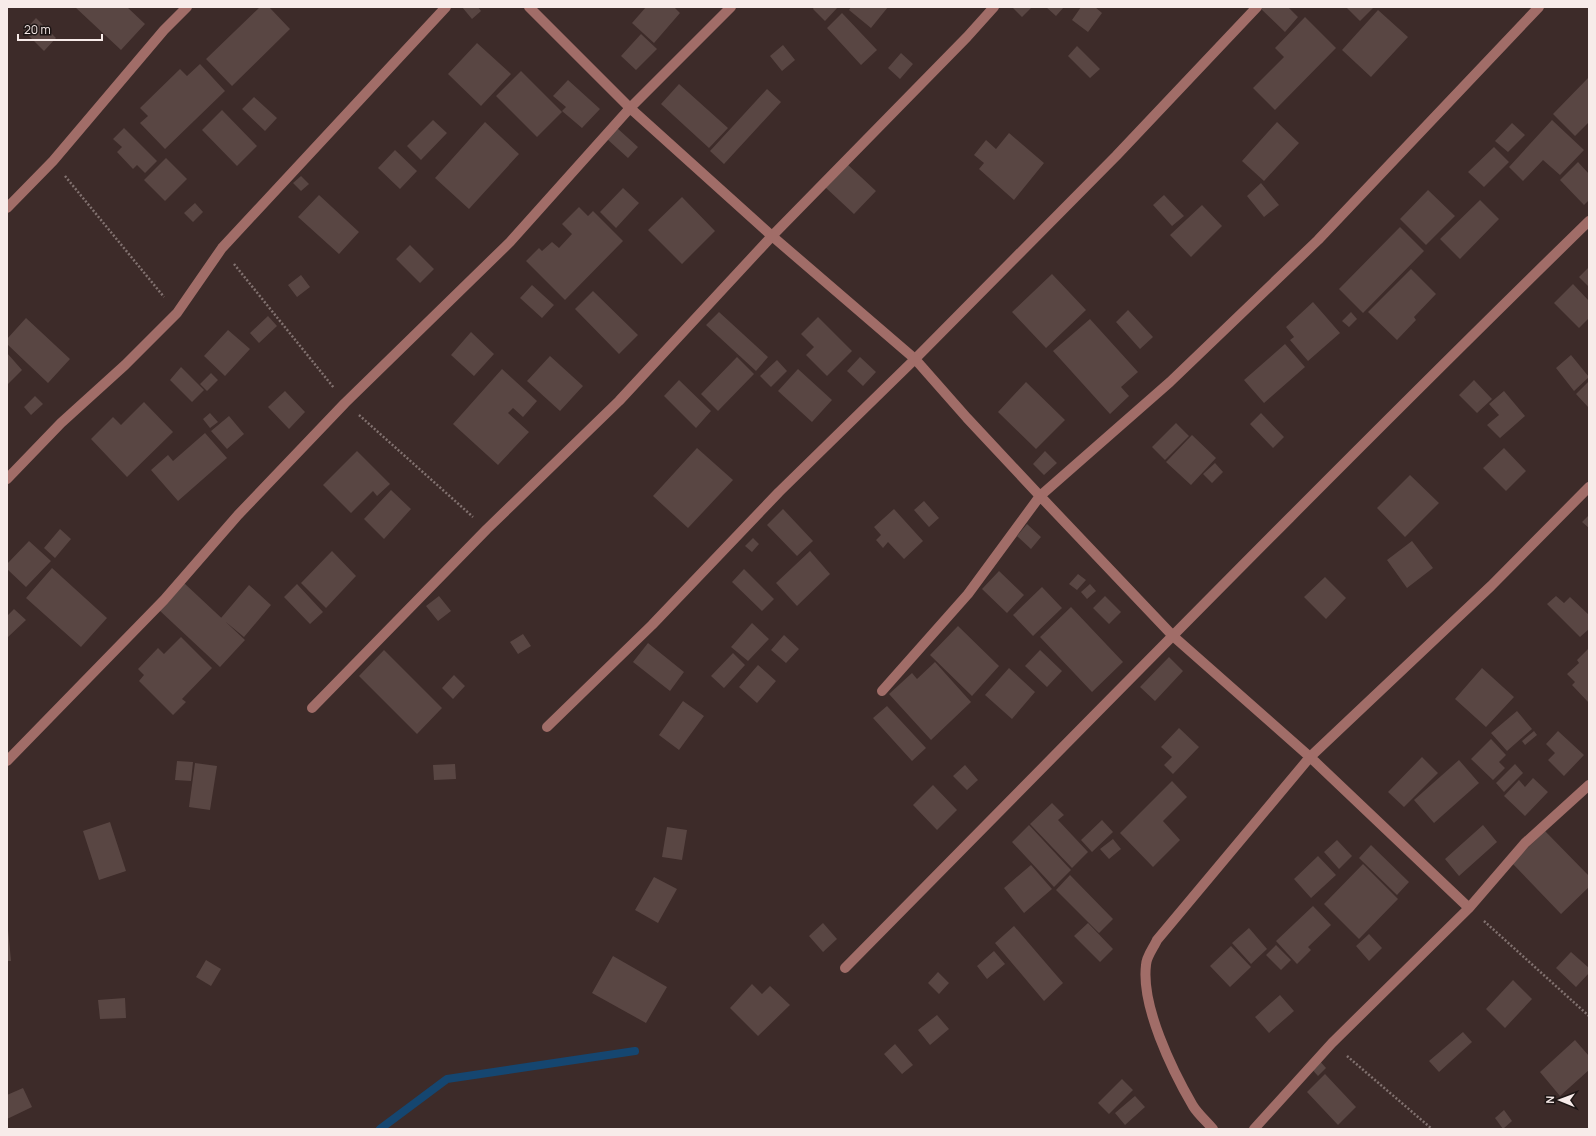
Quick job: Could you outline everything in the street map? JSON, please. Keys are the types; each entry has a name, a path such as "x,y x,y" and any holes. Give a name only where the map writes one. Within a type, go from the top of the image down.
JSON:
{"street":[{"path":"7,208 53,161 164,30 187,7"},
{"path":"7,479 61,423 125,365 177,313 222,248 446,7"},
{"path":"529,7 630,108 772,236 915,359 967,418 1173,636 1310,757 1469,908"},
{"path":"7,761 164,600 238,515 345,403 510,242 630,108 731,7"},
{"path":"312,708 487,529 618,402 772,236 967,37 994,7"},
{"path":"547,727 652,625 779,492 915,359 1110,162 1257,7"},
{"path":"882,691 968,594 1040,496 1170,382 1318,240 1539,7"},
{"path":"845,968 1173,636 1502,306 1589,221"},
{"path":"1213,1129 1194,1107 1176,1073 1158,1031 1145,988 1146,963 1157,940 1310,757 1491,586 1589,487"},
{"path":"1254,1129 1332,1043 1469,908 1525,843 1589,785"}],"path":[{"path":"53,161 177,313"},
{"path":"1469,908 1589,1016"},
{"path":"1332,1043 1432,1129"}],"building":[{"path":"75,7 127,7 145,24 121,50"},
{"path":"260,7 269,7 290,29 232,86 206,59"},
{"path":"462,7 478,7 481,11 472,19"},
{"path":"646,7 674,7 680,13 654,43 632,23"},
{"path":"814,7 838,7 825,21 813,9"},
{"path":"851,7 888,7 871,28 849,10"},
{"path":"1012,7 1032,7 1022,17"},
{"path":"1046,7 1064,7 1056,16"},
{"path":"1081,7 1095,7 1102,13 1088,32 1072,20"},
{"path":"1259,7 1288,7 1298,17 1285,32"},
{"path":"1346,7 1374,7 1360,21"},
{"path":"1378,10 1408,37 1371,77 1342,50"},
{"path":"842,13 877,50 861,65 827,28"},
{"path":"1305,17 1336,48 1275,110 1253,88 1284,57 1275,48"},
{"path":"36,18 56,38 44,51 24,31"},
{"path":"641,34 657,49 636,70 621,56"},
{"path":"477,43 511,74 481,106 448,74"},
{"path":"783,45 795,60 782,71 770,56"},
{"path":"1077,46 1100,69 1090,78 1068,56"},
{"path":"901,53 913,64 900,79 888,68"},
{"path":"200,64 225,91 165,149 140,123 148,116 140,108 180,69 187,76"},
{"path":"521,71 562,112 537,137 496,96"},
{"path":"1589,77 1589,122 1575,136 1553,114"},
{"path":"568,80 600,109 582,128 562,111 566,107 553,96"},
{"path":"679,84 728,128 709,148 661,104"},
{"path":"767,89 781,102 724,164 710,151"},
{"path":"254,97 277,118 265,131 242,109"},
{"path":"222,110 257,146 237,166 202,130"},
{"path":"433,120 447,133 421,160 407,146"},
{"path":"1552,120 1584,150 1560,175 1543,160 1523,181 1509,167"},
{"path":"485,122 519,154 469,209 435,178"},
{"path":"1277,122 1299,143 1264,181 1242,161"},
{"path":"1512,123 1525,135 1508,152 1495,141"},
{"path":"124,128 157,161 145,173 137,165 133,169 117,152 122,147 113,139"},
{"path":"617,128 638,147 628,158 607,139"},
{"path":"1009,133 1044,163 1014,200 979,169 984,163 974,155 986,140 996,149"},
{"path":"1494,147 1509,162 1484,187 1468,172"},
{"path":"395,150 417,171 400,189 378,168"},
{"path":"166,158 187,179 165,201 144,180"},
{"path":"1578,162 1589,174 1589,200 1584,205 1560,180"},
{"path":"846,163 876,191 854,214 825,187"},
{"path":"301,176 309,184 301,191 293,183"},
{"path":"1261,183 1279,205 1264,217 1247,196"},
{"path":"623,188 639,203 616,228 600,212"},
{"path":"1428,190 1455,216 1426,245 1400,219"},
{"path":"319,195 359,232 339,254 298,217"},
{"path":"1164,195 1184,216 1172,226 1153,205"},
{"path":"682,197 715,231 682,264 648,230"},
{"path":"1480,200 1499,219 1460,259 1440,239"},
{"path":"195,203 203,212 193,222 184,213"},
{"path":"1202,205 1222,226 1191,257 1170,235"},
{"path":"579,207 588,216 593,211 623,241 565,300 526,261 539,248 542,251 552,242 559,248 572,234 562,224"},
{"path":"1400,227 1424,251 1363,313 1339,289"},
{"path":"410,245 434,269 420,283 396,259"},
{"path":"1589,267 1589,287 1579,277"},
{"path":"1411,269 1436,294 1414,317 1416,320 1397,340 1368,312"},
{"path":"1052,274 1086,310 1046,348 1012,312"},
{"path":"301,275 310,287 297,297 288,285"},
{"path":"1573,284 1589,301 1589,318 1579,328 1554,303"},
{"path":"532,285 554,305 542,318 520,298"},
{"path":"593,291 638,335 619,354 575,309"},
{"path":"1313,302 1340,333 1308,361 1290,340 1294,337 1286,327"},
{"path":"1128,310 1153,337 1140,349 1116,322"},
{"path":"719,312 768,357 756,371 706,325"},
{"path":"1351,312 1357,319 1349,327 1342,321"},
{"path":"268,316 277,326 259,343 250,333"},
{"path":"818,317 852,351 827,376 806,355 814,347 801,334"},
{"path":"26,318 70,359 48,383 7,344 7,339"},
{"path":"1090,319 1138,372 1121,387 1129,396 1110,414 1053,351"},
{"path":"228,330 250,349 225,376 204,356"},
{"path":"471,332 494,354 474,376 451,355"},
{"path":"1285,344 1305,367 1264,403 1244,380"},
{"path":"7,353 22,370 7,385"},
{"path":"1571,355 1589,377 1574,391 1556,368"},
{"path":"550,356 583,386 560,411 527,381"},
{"path":"737,357 754,374 718,411 701,394"},
{"path":"860,357 876,372 863,386 847,371"},
{"path":"777,360 787,371 771,387 760,376"},
{"path":"181,367 204,390 192,402 170,380"},
{"path":"502,369 537,401 523,417 513,408 508,413 529,432 498,465 453,424"},
{"path":"798,369 832,400 812,422 778,391"},
{"path":"211,373 218,380 207,391 200,384"},
{"path":"679,380 711,411 696,428 664,396"},
{"path":"1474,380 1492,399 1477,413 1459,395"},
{"path":"1589,381 1589,408 1576,394"},
{"path":"1026,382 1065,420 1036,449 998,412"},
{"path":"285,391 305,412 289,429 268,407"},
{"path":"1504,391 1525,416 1500,438 1487,425 1499,415 1489,404"},
{"path":"35,396 43,404 31,415 24,407"},
{"path":"144,402 173,432 127,477 91,439 113,417 121,425"},
{"path":"210,413 218,422 210,428 203,419"},
{"path":"1261,413 1284,437 1273,448 1250,424"},
{"path":"229,416 244,434 227,449 211,431"},
{"path":"1176,423 1189,436 1165,460 1152,447"},
{"path":"205,433 227,458 178,501 151,470 168,455 173,461"},
{"path":"1192,435 1216,458 1191,485 1166,462"},
{"path":"697,448 733,480 688,528 653,496"},
{"path":"1504,448 1526,471 1506,491 1483,468"},
{"path":"357,451 390,484 377,496 373,491 351,513 323,485"},
{"path":"1045,451 1057,463 1044,475 1033,464"},
{"path":"1215,463 1223,472 1212,483 1203,474"},
{"path":"1410,475 1439,503 1405,537 1377,508"},
{"path":"391,490 411,509 384,539 364,519"},
{"path":"924,501 939,518 929,527 914,510"},
{"path":"783,509 813,541 797,556 767,525"},
{"path":"894,509 923,541 904,559 888,542 883,548 876,540 881,535 874,527"},
{"path":"1589,515 1589,528 1582,522"},
{"path":"1027,524 1041,537 1031,549 1017,536"},
{"path":"60,529 71,539 55,558 44,548"},
{"path":"753,538 759,544 752,552 745,546"},
{"path":"29,541 51,561 26,587 7,569 7,564"},
{"path":"1412,541 1433,568 1407,588 1387,560"},
{"path":"332,551 356,576 326,608 301,583"},
{"path":"810,551 830,574 797,606 776,583"},
{"path":"52,568 107,618 81,647 26,598"},
{"path":"744,569 774,599 762,611 732,582"},
{"path":"999,571 1024,595 1007,613 982,589"},
{"path":"1078,574 1086,580 1077,590 1069,584"},
{"path":"1325,577 1346,598 1326,619 1304,597"},
{"path":"184,583 245,640 220,667 159,610"},
{"path":"297,584 323,612 310,624 284,597"},
{"path":"1090,584 1096,591 1087,599 1081,592"},
{"path":"249,585 271,605 244,637 221,618"},
{"path":"1042,587 1062,608 1033,636 1013,615"},
{"path":"439,596 451,611 438,621 426,606"},
{"path":"1105,596 1121,612 1109,624 1093,608"},
{"path":"1556,596 1564,603 1570,597 1589,615 1589,629 1580,637 1547,604"},
{"path":"1071,607 1123,662 1092,692 1040,637"},
{"path":"14,609 26,620 8,637 7,616"},
{"path":"752,623 769,639 748,661 731,647"},
{"path":"958,626 999,666 972,696 930,655"},
{"path":"523,634 531,646 518,654 510,642"},
{"path":"784,635 799,649 786,663 771,650"},
{"path":"181,637 212,668 182,699 186,702 173,715 139,681 144,675 138,669 158,648 164,654"},
{"path":"648,643 684,672 670,691 633,662"},
{"path":"1589,648 1589,703 1572,685 1575,682 1567,674 1579,663 1577,660"},
{"path":"384,650 442,708 417,734 359,676"},
{"path":"1040,650 1062,671 1047,687 1025,666"},
{"path":"733,653 745,665 724,688 711,676"},
{"path":"1169,657 1183,671 1155,701 1140,687"},
{"path":"935,662 971,702 931,740 889,694 912,673 917,679"},
{"path":"758,665 776,681 757,703 739,687"},
{"path":"1009,668 1035,692 1012,719 985,695"},
{"path":"1482,668 1514,697 1486,727 1455,699"},
{"path":"454,675 465,686 453,699 442,688"},
{"path":"683,701 704,716 679,750 659,735"},
{"path":"887,706 926,748 912,761 873,718"},
{"path":"1517,711 1532,729 1507,751 1491,733"},
{"path":"1179,728 1199,747 1173,774 1164,765 1172,757 1161,747"},
{"path":"1534,731 1537,735 1525,745 1522,741"},
{"path":"1558,731 1584,755 1564,776 1548,760 1555,753 1546,744"},
{"path":"1491,739 1506,755 1499,762 1505,768 1493,780 1471,759"},
{"path":"1422,757 1438,773 1404,807 1388,792"},
{"path":"1459,760 1479,783 1434,823 1414,800"},
{"path":"177,761 193,762 191,781 175,780"},
{"path":"195,763 217,766 210,810 189,807"},
{"path":"455,764 456,779 434,780 433,765"},
{"path":"1515,764 1523,773 1504,792 1496,783"},
{"path":"965,765 978,780 967,790 953,776"},
{"path":"1533,778 1548,792 1525,816 1504,796 1519,780 1525,787"},
{"path":"1172,781 1187,797 1163,821 1180,840 1153,867 1120,833"},
{"path":"933,785 957,810 937,830 913,805"},
{"path":"1052,803 1064,815 1058,820 1088,852 1072,868 1030,824"},
{"path":"1102,820 1113,832 1092,852 1081,840"},
{"path":"110,822 126,871 99,880 83,831"},
{"path":"1029,825 1071,870 1054,887 1012,842"},
{"path":"1483,825 1497,842 1459,876 1445,859"},
{"path":"667,827 687,830 682,860 662,857"},
{"path":"1545,831 1589,876 1589,887 1561,914 1512,863"},
{"path":"1113,839 1121,849 1109,859 1100,849"},
{"path":"1337,840 1352,856 1339,869 1324,852"},
{"path":"1371,845 1409,882 1397,895 1359,858"},
{"path":"1318,856 1336,875 1311,898 1294,879"},
{"path":"1363,864 1398,899 1359,939 1324,904"},
{"path":"1031,865 1052,889 1024,913 1004,888"},
{"path":"1070,875 1113,919 1099,933 1056,890"},
{"path":"654,877 677,889 658,923 635,910"},
{"path":"1313,906 1331,925 1308,947 1311,950 1297,964 1276,941"},
{"path":"823,923 837,939 823,952 809,936"},
{"path":"1088,923 1113,949 1100,962 1074,936"},
{"path":"1014,926 1063,983 1044,1001 995,943"},
{"path":"1249,928 1267,949 1251,964 1232,943"},
{"path":"8,929 11,961 7,961"},
{"path":"1369,934 1382,948 1369,961 1356,946"},
{"path":"1276,945 1291,960 1281,970 1266,955"},
{"path":"1231,946 1251,967 1230,987 1210,966"},
{"path":"994,951 1005,964 987,979 977,966"},
{"path":"1571,952 1589,968 1589,973 1576,987 1556,968"},
{"path":"613,956 667,987 646,1023 592,993"},
{"path":"206,960 221,969 211,986 196,977"},
{"path":"938,972 949,983 939,994 928,983"},
{"path":"1513,980 1532,999 1505,1028 1486,1009"},
{"path":"752,984 762,994 770,986 790,1005 758,1036 730,1008"},
{"path":"1280,995 1294,1011 1269,1033 1255,1017"},
{"path":"125,998 126,1018 100,1019 98,1000"},
{"path":"937,1015 949,1029 930,1045 918,1030"},
{"path":"1463,1032 1472,1042 1439,1072 1429,1061"},
{"path":"1575,1040 1589,1056 1589,1070 1560,1096 1540,1072"},
{"path":"895,1044 913,1065 902,1074 884,1054"},
{"path":"1318,1059 1326,1068 1318,1076 1310,1067"},
{"path":"1325,1074 1356,1107 1338,1125 1307,1092"},
{"path":"1122,1079 1133,1090 1109,1114 1098,1103"},
{"path":"23,1088 32,1107 7,1119 7,1095"},
{"path":"1135,1096 1145,1107 1125,1125 1115,1113"},
{"path":"1504,1110 1512,1121 1503,1129 1495,1118"}],"waterway":[{"path":"380,1129 447,1079 635,1051"}]}
